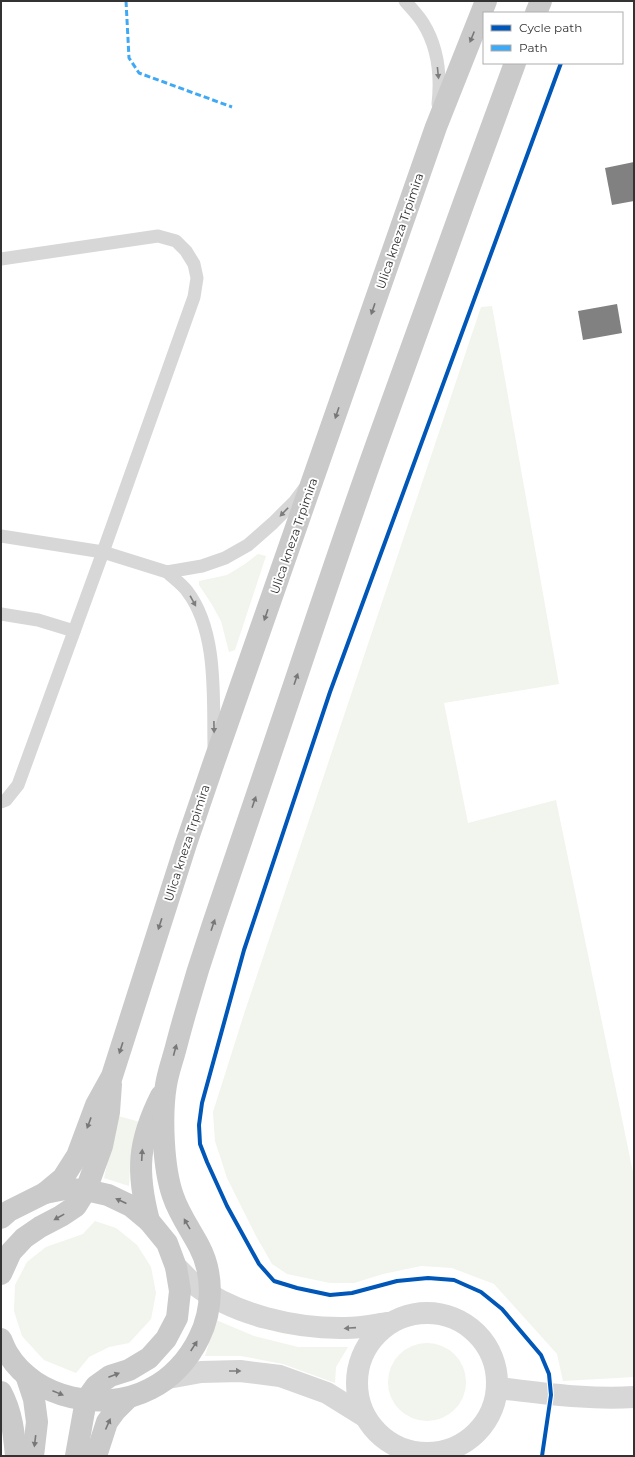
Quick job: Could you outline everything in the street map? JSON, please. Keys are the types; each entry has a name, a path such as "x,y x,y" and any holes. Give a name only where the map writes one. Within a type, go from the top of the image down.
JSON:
{"main road":[{"name":"Ulica kneza Trpimira","path":"112,1076 186,844 214,762 436,127 486,1"},
{"path":"536,12 540,1"},
{"path":"1,1339 8,1355 26,1375 48,1389 86,1400 105,1401 128,1398 149,1390 168,1378 186,1359 199,1338 207,1316 210,1294 209,1272 201,1249 179,1211 170,1185 164,1145 166,1088 191,988 282,719 380,434 515,64"},
{"path":"1,1274 11,1252 24,1238 76,1206 86,1190 102,1146 109,1112 112,1076"},
{"path":"1,1218 9,1211 45,1192 63,1178 76,1156 96,1105 112,1076"},
{"path":"150,1221 143,1198 141,1175 142,1150 146,1128 166,1088"},
{"path":"45,1192 65,1189 86,1190 108,1195 131,1206 150,1221 167,1243 176,1267 180,1291 177,1318 166,1339 150,1358 129,1370 110,1376 96,1386 86,1400 76,1456"},
{"path":"26,1375 34,1399 37,1422 33,1456"},
{"path":"1,1392 6,1401 13,1426 16,1456"},
{"path":"96,1456 107,1422 115,1411 128,1398"}],"street":[{"path":"176,1267 194,1283 210,1294 238,1309 283,1322 314,1327 347,1328 388,1324"},
{"path":"431,1312 453,1317 472,1328 487,1345 496,1366 498,1388 492,1411 480,1430 457,1450 418,1453 396,1447 378,1434 364,1416 357,1396 356,1375 362,1355 372,1338 388,1324 409,1314 431,1312"},
{"path":"168,1378 201,1372 240,1371 280,1376 327,1393 364,1416"},
{"path":"498,1388 551,1395 612,1399 634,1397"},
{"path":"378,1434 386,1456"}],"lane":[{"path":"405,1 423,22 437,59 440,86 436,127"},
{"path":"1,259 158,236 176,241 186,250 194,264 197,278 194,296 18,785 6,800 1,802"},
{"path":"167,572 202,566 225,558 248,545 273,523 295,500 317,470"},
{"path":"1,536 103,552 167,572 187,591 199,612 208,635 212,659 214,762"},
{"path":"1,614 38,620 74,631"}],"shaded area":[{"path":"492,306 559,684 444,703 468,823 556,800 634,1177 634,1377 563,1381 557,1354 494,1284 452,1268 421,1266 383,1274 354,1283 330,1283 287,1274 272,1264 256,1236 227,1178 215,1141 213,1112 245,1011 481,307"},
{"path":"258,554 266,556 235,650 229,652 221,621 199,585 199,581 227,575"},
{"path":"118,1116 140,1122 130,1165 129,1186 104,1178"},
{"path":"95,1221 116,1228 137,1245 151,1267 156,1293 151,1319 129,1343 109,1347 89,1357 76,1373 44,1360 22,1336 14,1311 15,1285 27,1262 46,1247 83,1234"},
{"path":"216,1320 254,1336 298,1347 348,1347 336,1367 335,1383 283,1364 241,1356 205,1356"},
{"path":"419,1343 435,1343 449,1349 460,1360 466,1374 466,1390 460,1404 449,1415 435,1421 419,1421 405,1415 394,1404 388,1390 388,1374 394,1360 405,1349"}],"building":[{"path":"634,162 634,201 612,205 605,168"},
{"path":"617,304 622,333 583,340 578,311"}],"marked path":[{"path":"126,1 129,58 139,73 232,107"}],"cycle path":[{"path":"542,1456 551,1395 549,1374 541,1355 502,1309 481,1292 454,1280 428,1278 397,1281 352,1293 330,1295 297,1288 274,1281 259,1264 227,1206 200,1144 199,1125 202,1103 244,950 330,692 561,64"}]}
